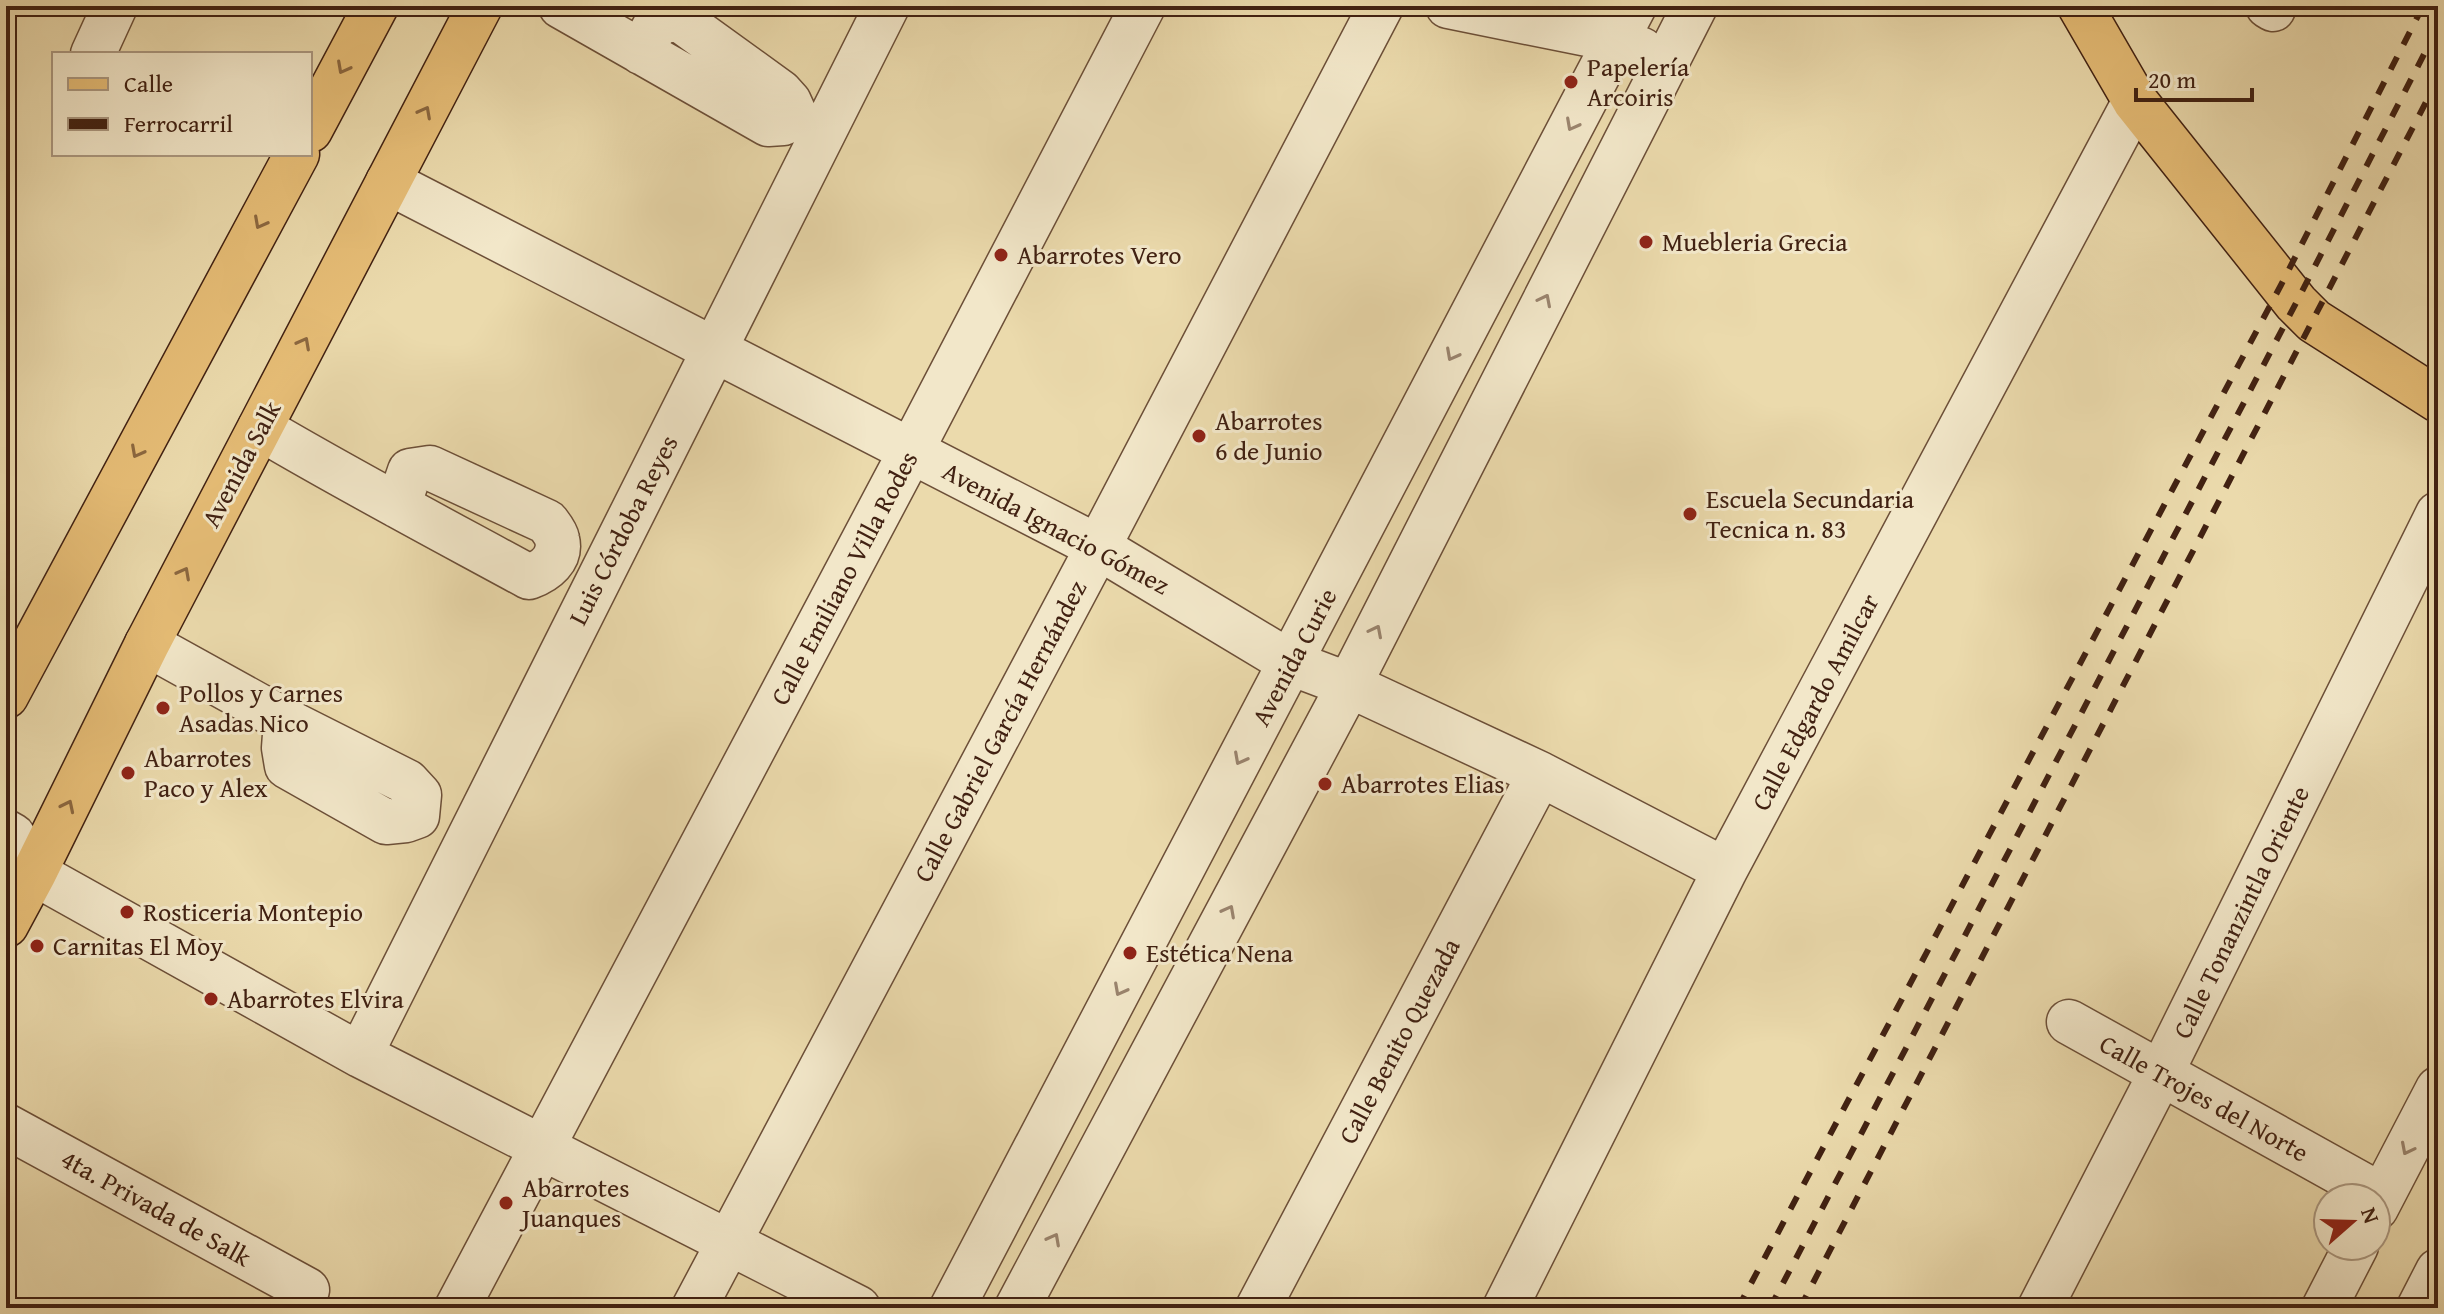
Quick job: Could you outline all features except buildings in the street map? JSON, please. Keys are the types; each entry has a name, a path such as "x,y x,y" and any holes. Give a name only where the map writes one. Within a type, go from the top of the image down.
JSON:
{"main road":[{"path":"312,126 376,6"},
{"name":"Avenida Salk","path":"6,925 147,644 480,6"},
{"path":"2080,6 2135,101 2281,285 2314,321 2438,400"},
{"path":"6,696 296,156"}],"street":[{"path":"94,52 115,6"},
{"path":"561,6 641,52"},
{"name":"Luis Córdoba Reyes","path":"360,1055 887,6"},
{"name":"Calle Emiliano Villa Rodes","path":"457,1308 1143,6"},
{"name":"Calle Gabriel García Hernández","path":"694,1308 1381,6"},
{"path":"1448,6 1625,23 1667,60"},
{"path":"1017,1308 1349,685 1695,6"},
{"name":"Avenida Curie","path":"952,1308 1625,23"},
{"name":"Calle Edgardo Amilcar","path":"1505,1308 1725,870 2135,101"},
{"name":"Avenida Ignacio Gómez","path":"388,182 1098,547 1291,663 1349,685 1540,774 1725,870"},
{"path":"260,428 398,506"},
{"name":"Calle Tonanzintla Oriente","path":"2040,1308 2160,1075 2438,514"},
{"path":"147,644 286,721"},
{"name":"Calle Benito Quezada","path":"1258,1308 1540,774"},
{"path":"6,832 13,836 34,873 360,1055 858,1308"},
{"name":"Calle Trojes del Norte","path":"2069,1022 2345,1182"},
{"path":"2389,1182 2438,1089"},
{"name":"4ta. Privada de Salk","path":"6,1126 307,1290"},
{"path":"2324,1308 2348,1262"},
{"path":"2419,1308 2438,1271"}],"railway":[{"path":"1738,1308 2281,285 2423,6"},
{"path":"1770,1308 2438,27"},
{"path":"1800,1308 2438,79"}],"place":[{"name":"Papelería Arcoiris","path":"1571,82"},
{"name":"Muebleria Grecia","path":"1646,242"},
{"name":"Abarrotes Vero","path":"1001,255"},
{"name":"Abarrotes 6 de Junio","path":"1199,436"},
{"name":"Escuela Secundaria Tecnica n. 83","path":"1690,514"},
{"name":"Pollos y Carnes Asadas Nico","path":"163,708"},
{"name":"Abarrotes Paco y Alex","path":"128,773"},
{"name":"Abarrotes Elias","path":"1325,784"},
{"name":"Rosticeria Montepio","path":"127,912"},
{"name":"Carnitas El Moy","path":"37,946"},
{"name":"Estética Nena","path":"1130,953"},
{"name":"Abarrotes Elvira","path":"211,999"},
{"name":"Abarrotes Juanques","path":"506,1203"}]}
